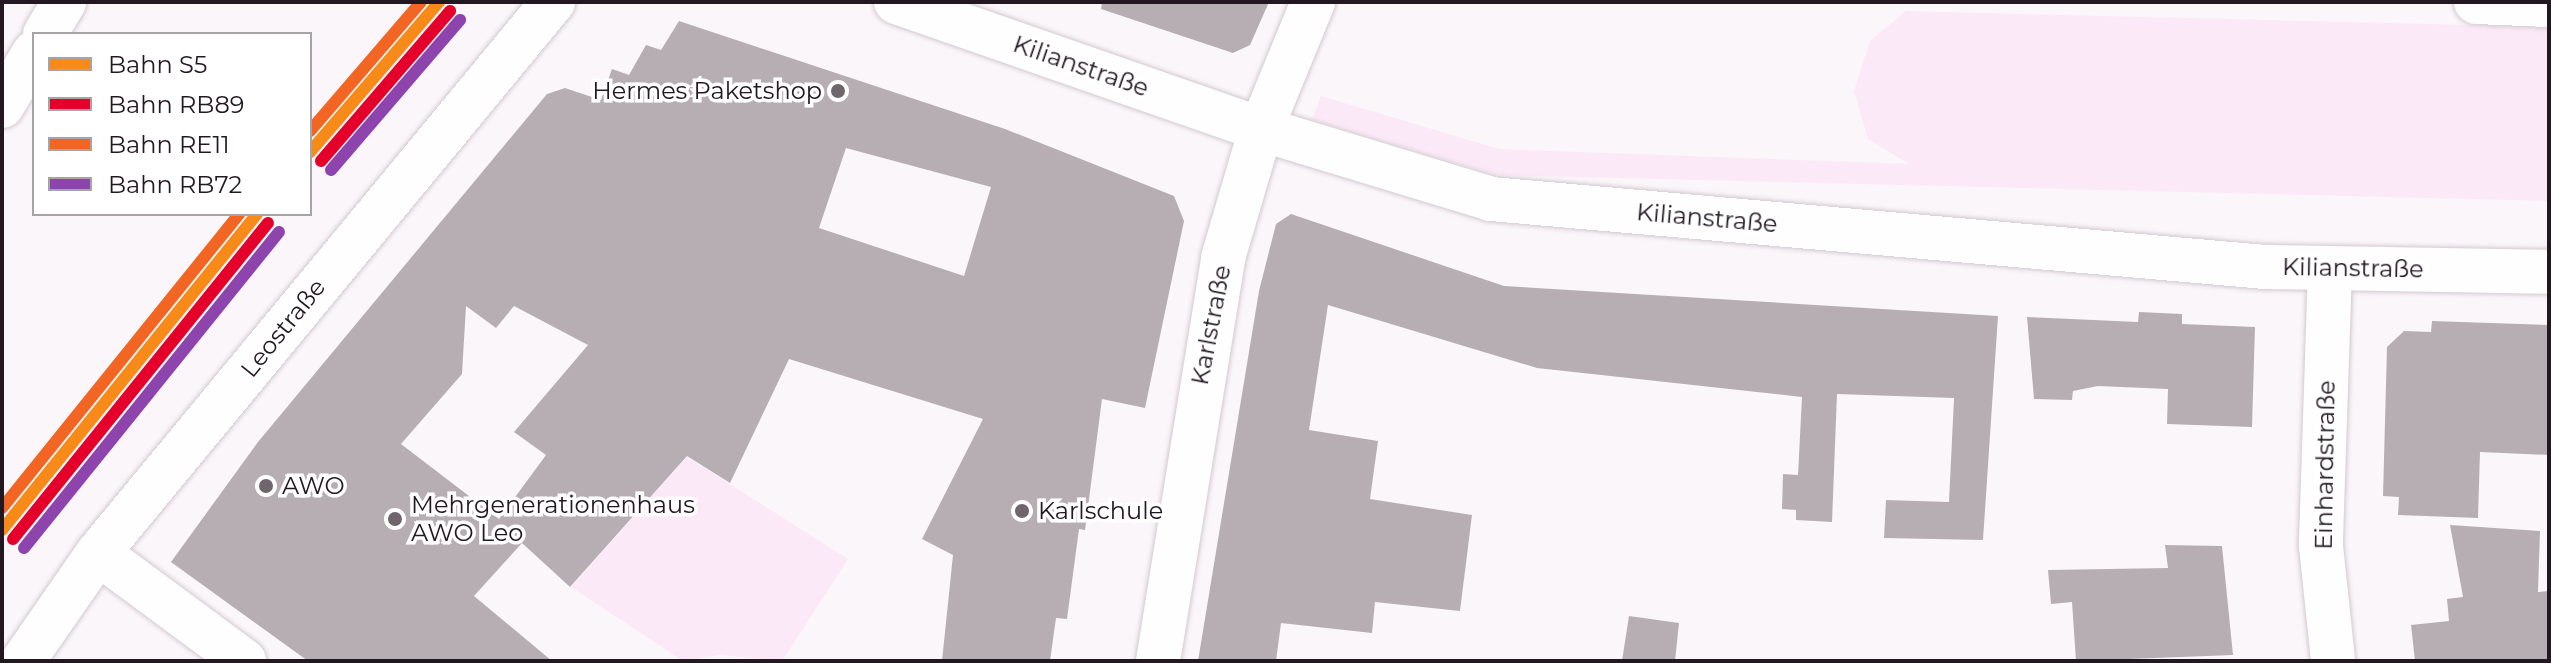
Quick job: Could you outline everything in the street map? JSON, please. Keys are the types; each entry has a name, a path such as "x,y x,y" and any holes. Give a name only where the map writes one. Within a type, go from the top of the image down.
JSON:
{"street":[{"path":"46,32 64,2"},
{"name":"Leostraße","path":"23,661 98,553 553,2"},
{"name":"Kilianstraße","path":"896,2 1261,129 1491,199 2330,268 2549,272"},
{"name":"Karlstraße","path":"1158,661 1205,343 1261,129 1313,2"},
{"path":"2476,2 2549,5"},
{"path":"2,106 32,56"},
{"name":"Einhardstraße","path":"2330,268 2321,546 2333,661"},
{"path":"98,553 244,661"}],"shaded area":[{"path":"1906,11 2549,27 2549,201 1496,175 1312,120 1321,96 1499,149 1909,164 1868,139 1854,91 1870,41"},
{"path":"687,457 848,559 782,661 719,655 683,661 571,587"}],"building":[{"path":"1102,2 1269,2 1250,45 1233,53 1101,9"},
{"path":"679,21 1005,129 1174,196 1184,221 1145,408 1102,399 1085,530 1079,529 1067,619 1056,618 1050,661 942,661 953,555 922,539 983,419 789,359 730,483 687,456 570,587 522,543 474,596 552,661 308,661 171,562 258,442 547,94 565,88 601,100 612,69 629,75 646,45 661,50","holes":["846,148 991,187 964,276 819,228","466,306 496,328 514,306 588,345 514,432 546,455 499,519 401,444 462,374"]},
{"path":"1291,214 1504,286 1998,316 1983,540 1884,538 1886,500 1949,502 1954,398 1837,394 1832,522 1796,520 1796,510 1782,509 1783,474 1798,475 1802,397 1537,368 1328,305 1309,430 1378,441 1370,499 1472,515 1460,611 1375,602 1372,633 1281,623 1276,661 1198,661 1259,291 1276,224"},
{"path":"2139,312 2182,314 2182,324 2255,327 2252,427 2167,424 2168,389 2098,386 2073,391 2072,400 2034,399 2027,317 2138,322"},
{"path":"2432,321 2549,325 2549,455 2480,452 2478,518 2398,515 2399,497 2383,496 2387,347 2404,331 2431,332"},
{"path":"2450,525 2540,531 2538,592 2549,591 2549,661 2415,661 2411,625 2449,621 2447,599 2463,597"},
{"path":"2165,545 2222,546 2233,655 2076,661 2072,602 2051,604 2048,570 2168,568"},
{"path":"1629,616 1679,623 1675,661 1622,661"}],"rail line":[{"name":"RE11","path":"312,129 421,2"},
{"name":"S5","path":"312,150 439,2"},
{"name":"RB89","path":"321,161 450,11"},
{"name":"RB72","path":"331,170 460,20"},
{"name":"RE11","path":"2,508 237,216"},
{"name":"S5","path":"2,530 255,216"},
{"name":"RB89","path":"13,539 268,223"},
{"name":"RB72","path":"24,548 279,232"}],"place":[{"name":"Hermes Paketshop","path":"838,91"},
{"name":"AWO","path":"266,486"},
{"name":"Karlschule","path":"1022,511"},
{"name":"Mehrgenerationenhaus AWO Leo","path":"395,519"}]}
